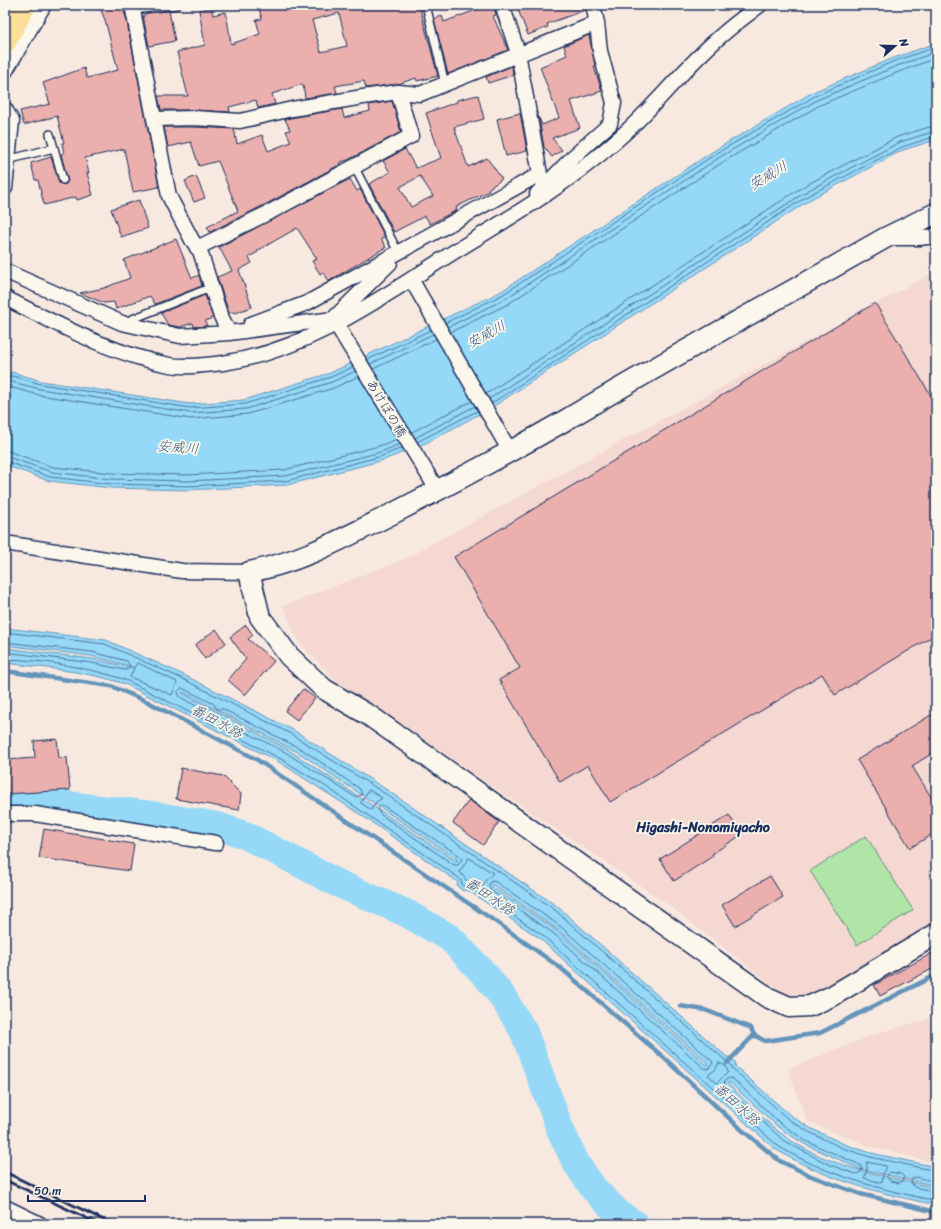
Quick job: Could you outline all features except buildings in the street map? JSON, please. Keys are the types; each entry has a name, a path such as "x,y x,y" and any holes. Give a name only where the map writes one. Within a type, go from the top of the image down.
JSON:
{"main road":[{"path":"5,42 25,5"}],"street":[{"path":"5,72 44,5"},
{"path":"228,333 307,303 540,174 518,53 502,5"},
{"path":"519,213 573,156 610,124 614,103 600,51 597,23 593,5"},
{"path":"5,298 86,337 135,356 171,365 206,365 242,360 271,353 337,324 519,213 569,180 619,139 720,36 760,5"},
{"path":"132,8 169,196 198,248 220,314 228,333"},
{"path":"154,119 194,118 240,121 292,109 398,92 420,94 518,53 597,23"},
{"path":"198,248 272,211 410,136 398,92"},
{"path":"5,109 12,121 5,188"},
{"path":"5,543 182,571 249,572 271,568 320,551 436,488 511,453 578,412 885,238 936,213"},
{"path":"885,238 918,238 936,236"},
{"path":"5,271 122,323 180,336 337,324 400,251"},
{"path":"411,279 511,453"},
{"name":"あけぼの橋","path":"337,324 436,488"},
{"path":"249,572 260,617 289,656 324,689 370,716 767,997 789,1007 810,1006 832,996 936,934"},
{"path":"5,814 35,814 216,843"},
{"path":"5,1207 40,1224"}],"lane":[{"path":"132,8 177,5"},
{"path":"426,5 444,84"},
{"path":"50,134 63,180"},
{"path":"7,160 54,148"},
{"path":"354,166 400,251"},
{"path":"122,323 212,287"}],"shaded area":[{"path":"936,271 936,923 857,969 817,996 792,1000 663,901 336,681 299,642 283,606 404,559"},
{"path":"936,1013 936,1163 869,1146 807,1121 788,1069 881,1032 925,1020"}],"green space":[{"path":"866,836 913,910 857,945 810,871"}],"water":[{"name":"安威川","path":"936,43 936,140 903,150 811,199 494,406 428,442 384,460 287,485 187,490 111,488 49,481 5,465 5,375 12,372 41,381 190,404 244,400 330,373 500,292 715,150 813,92 891,59"},
{"name":"番田水路","path":"5,628 106,640 184,675 293,730 387,790 558,907 727,1057 730,1057 736,1063 735,1066 791,1116 810,1128 844,1144 871,1153 936,1167 936,1186 860,1169 804,1144 778,1127 729,1082 728,1084 756,1112 786,1137 803,1148 839,1164 878,1175 936,1188 936,1205 894,1196 853,1184 813,1169 775,1149 538,937 467,890 463,891 457,886 458,882 364,817 279,762 125,684 80,673 5,663 5,648 93,659 133,667 91,656 5,645","holes":["183,692 301,754 458,860 456,861 287,749 182,693","493,885 557,929 709,1064 707,1065 556,930 492,887"]}],"waterway":[{"name":"番田水路","path":"5,671 111,686 148,702 256,759 499,924 562,969 663,1057 742,1130 780,1161 811,1176 860,1194 936,1212"},
{"path":"5,798 152,815 218,826 245,835 339,884 406,913 450,938 487,977 502,996 524,1032 560,1129 576,1163 594,1189 619,1214 635,1224"},
{"path":"487,977 495,973"},
{"path":"727,1063 754,1035 765,1041 820,1033 936,975"},
{"path":"680,1006 705,1010 751,1028 754,1035"}],"railway":[{"path":"5,1172 112,1224"},
{"path":"5,1180 95,1222"}],"district":[{"name":"Higashi-Nonomiyacho","path":"703,827"}]}
